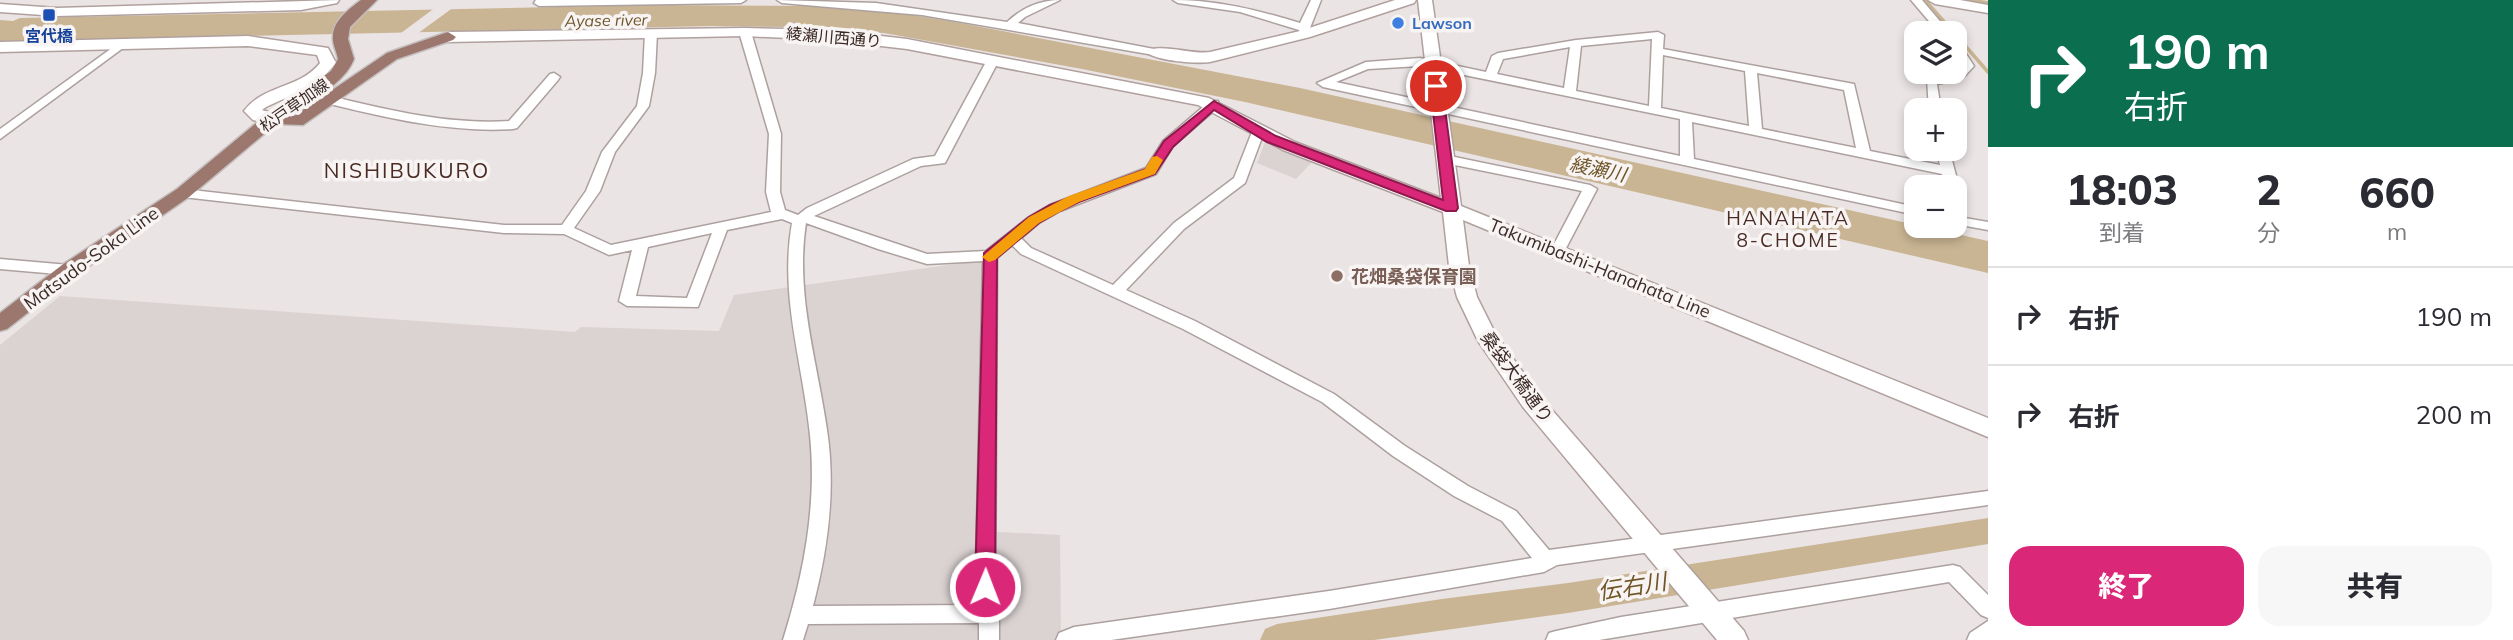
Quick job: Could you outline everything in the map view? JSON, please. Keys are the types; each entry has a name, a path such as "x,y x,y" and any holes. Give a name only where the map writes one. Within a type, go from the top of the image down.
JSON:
{"main road":[{"name":"松戸草加線","path":"183,193 272,119 337,74 344,65 342,27 369,0"},
{"path":"272,119 297,121 392,56 448,37"},
{"name":"Matsudo-Soka Line","path":"0,324 69,270 183,193"}],"street":[{"path":"0,8 57,12 332,0"},
{"path":"541,0 539,3 741,0"},
{"path":"782,0 896,7 1011,24 1199,59 1409,0"},
{"path":"1011,24 1021,15 1055,0"},
{"path":"1178,0 1241,9 1304,31"},
{"path":"1304,31 1316,0"},
{"name":"桑袋大橋通り","path":"1425,0 1459,266 1467,297 1486,336 1531,401 1734,640"},
{"path":"1916,0 1934,21"},
{"path":"1935,0 1988,9"},
{"path":"745,32 775,134 773,192 779,215"},
{"name":"綾瀬川西通り","path":"448,37 745,32 881,40 1214,104"},
{"path":"566,230 593,191 609,152 643,106 649,73 651,33"},
{"path":"1490,76 1498,56 1576,43 1658,36 1655,110"},
{"path":"0,47 248,41 323,51 328,63 319,75 262,103 252,111 272,119"},
{"path":"0,135 123,43"},
{"path":"1570,92 1576,43"},
{"path":"1658,51 1850,87 1864,153"},
{"path":"793,640 802,615 817,535 821,457 814,396 797,306 793,258 801,219 812,211 918,162 940,160 992,62"},
{"path":"1904,208 1324,83 1366,66 1393,62 1433,65 1948,171"},
{"path":"1751,68 1756,131"},
{"path":"330,100 383,113 479,127 513,125 554,77"},
{"path":"183,193 504,229 566,230 610,250 784,214 927,259 989,256 1034,220 1074,199 1151,172 1168,144 1214,104"},
{"name":"Takumibashi-Hanahata Line","path":"1214,104 1258,132 1558,250 1988,428"},
{"path":"1686,117 1687,161"},
{"path":"1116,290 1179,226 1240,180 1258,132"},
{"path":"1445,157 1590,189 1558,250"},
{"path":"1946,161 1949,175"},
{"path":"1967,222 1988,226"},
{"path":"641,244 627,300 693,303 721,228"},
{"path":"1013,238 1026,251 1189,325 1328,398 1461,491 1509,516 1545,559"},
{"path":"989,256 985,614 989,621 989,640"},
{"path":"0,264 69,270"},
{"path":"1545,559 1657,550 1988,498"},
{"path":"1066,640 1074,636 1329,600 1544,564 1545,559"},
{"path":"1556,640 1708,609 1952,573 1988,609"},
{"path":"802,615 985,614"},
{"path":"1977,640 1988,630"}],"shaded area":[{"path":"1265,142 1312,162 1296,179 1257,163"},
{"path":"984,260 980,531 1060,535 1061,640 0,640 0,345 60,296 575,332 581,327 719,331 734,295"}],"water":[{"path":"651,5 821,6 895,12 1300,88 1904,222 1904,238 1967,236 1988,241 1988,273 1245,102 884,33 792,27 712,26 0,41 0,20 13,21 20,18"}],"pier":[{"path":"436,7 454,7 417,34 401,33"}],"waterway":[{"path":"1925,0 1943,21"},
{"path":"1971,0 1988,3"},
{"path":"1967,48 1988,72"},
{"name":"伝右川","path":"1277,640 1442,614 1568,598 1988,531"}],"slow traffic":[{"path":"989,257 1034,220 1074,199 1151,172 1157,160"}],"place":[{"name":"宮代橋","path":"49,15"},
{"name":"Lawson","path":"1398,23"},
{"name":"花畑桑袋保育園","path":"1337,276"}],"district":[{"name":"NISHIBUKURO","path":"407,170"},
{"name":"HANAHATA 8-CHOME","path":"1788,229"}],"route":[{"path":"985,587 989,256 1034,220 1055,208 1151,172 1168,144 1214,104 1243,124 1272,139 1451,208 1436,86"}],"water label":[{"name":"Ayase river","path":"606,20"},
{"name":"綾瀬川","path":"1598,169"}]}
